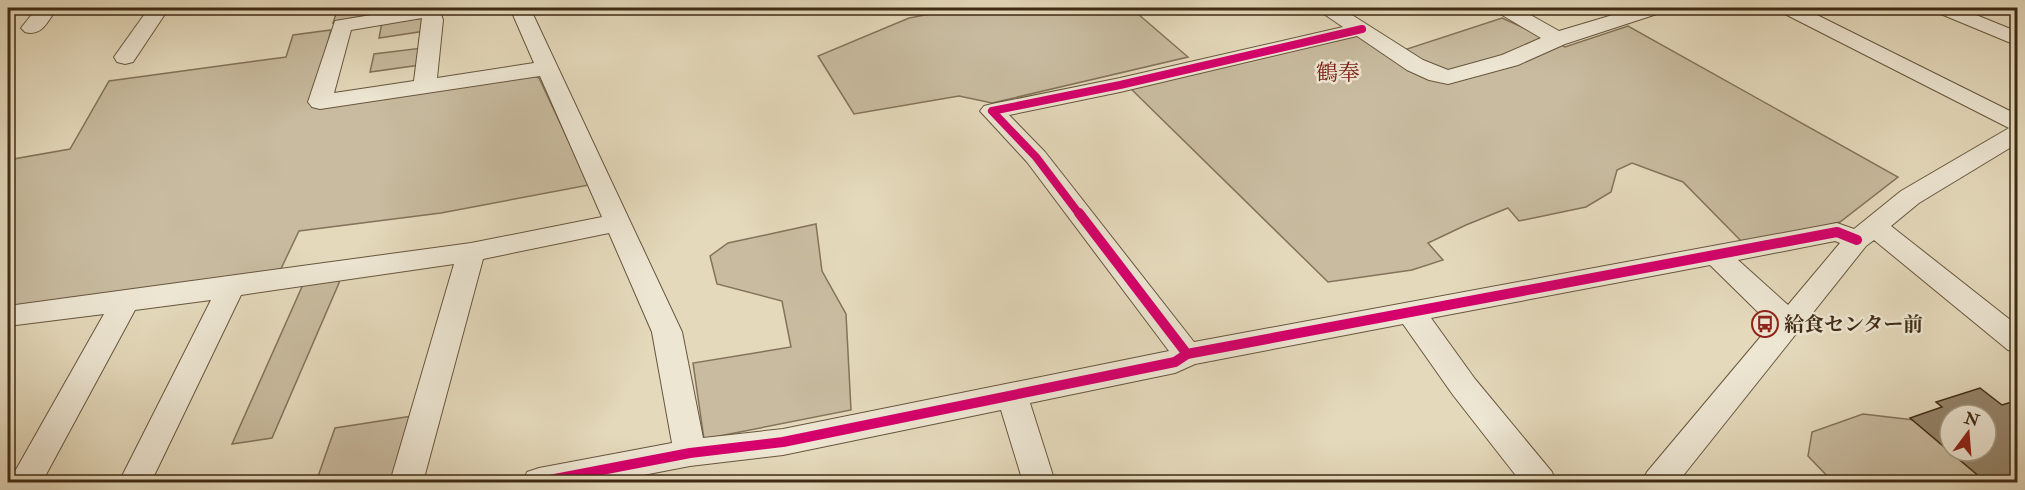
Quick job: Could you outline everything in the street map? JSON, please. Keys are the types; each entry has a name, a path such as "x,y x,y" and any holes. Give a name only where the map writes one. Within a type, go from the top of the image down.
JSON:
{"street":[{"path":"32,28 47,8"},
{"path":"125,57 159,8"},
{"path":"520,8 667,332 690,453"},
{"path":"1328,8 1415,65 1437,75 1448,77 1510,60 1557,39 1656,8"},
{"path":"1504,8 1557,39"},
{"path":"1788,8 2018,124"},
{"path":"1943,8 2018,40"},
{"path":"425,85 433,20 430,9 342,25 320,102 547,68"},
{"path":"1187,354 1036,157 992,111 1120,85 1362,29"},
{"path":"1659,483 1791,319 1865,232 1910,197 2018,133"},
{"path":"8,316 231,287 471,252 618,223"},
{"path":"539,483 690,453 783,442 1174,362 1187,354 1412,314 1837,232 1865,232 2018,342"},
{"path":"407,483 438,364 442,357 471,252"},
{"path":"1716,255 1773,310 1791,319"},
{"path":"135,483 231,287"},
{"path":"25,483 126,300"},
{"path":"1412,314 1464,387 1540,483"},
{"path":"1012,395 1039,483"}],"shaded area":[{"path":"338,8 421,8 333,23"},
{"path":"952,8 1131,8 1188,57 992,103 959,96 854,114 818,56 909,18 952,10"},
{"path":"425,18 425,31 379,38 382,22"},
{"path":"1502,18 1565,47 1628,26 1898,177 1840,222 1744,244 1683,182 1632,163 1617,170 1611,192 1586,207 1519,221 1508,208 1428,243 1443,260 1412,270 1328,282 1128,86 1357,34 1389,55"},
{"path":"331,30 312,107 529,74 539,78 589,185 441,213 299,231 277,277 8,313 8,160 70,149 109,81 286,57 293,35"},
{"path":"422,48 420,65 370,72 374,54"},
{"path":"816,224 822,271 846,314 851,410 704,439 693,363 791,347 782,301 717,284 710,256 728,243"},
{"path":"340,276 272,438 232,444 305,280"},
{"path":"1863,414 1914,420 1938,441 1938,463 1976,463 2017,482 1833,482 1808,456 1812,432"},
{"path":"419,415 401,482 316,482 335,428"}],"building":[{"path":"1980,388 2002,405 2018,400 2018,483 1987,483 1963,463 1998,463 1998,403 1936,402"},
{"path":"1938,408 1938,442 1910,418"}],"cycle path":[{"path":"1362,29 1120,85 992,111 1036,157 1187,354 1837,232 1857,240"},
{"path":"539,482 690,453 783,442 1175,362 1187,354"}],"place":[{"name":"給食センター前","path":"1765,324"}],"district":[{"name":"鶴奉","path":"1338,73"}]}
